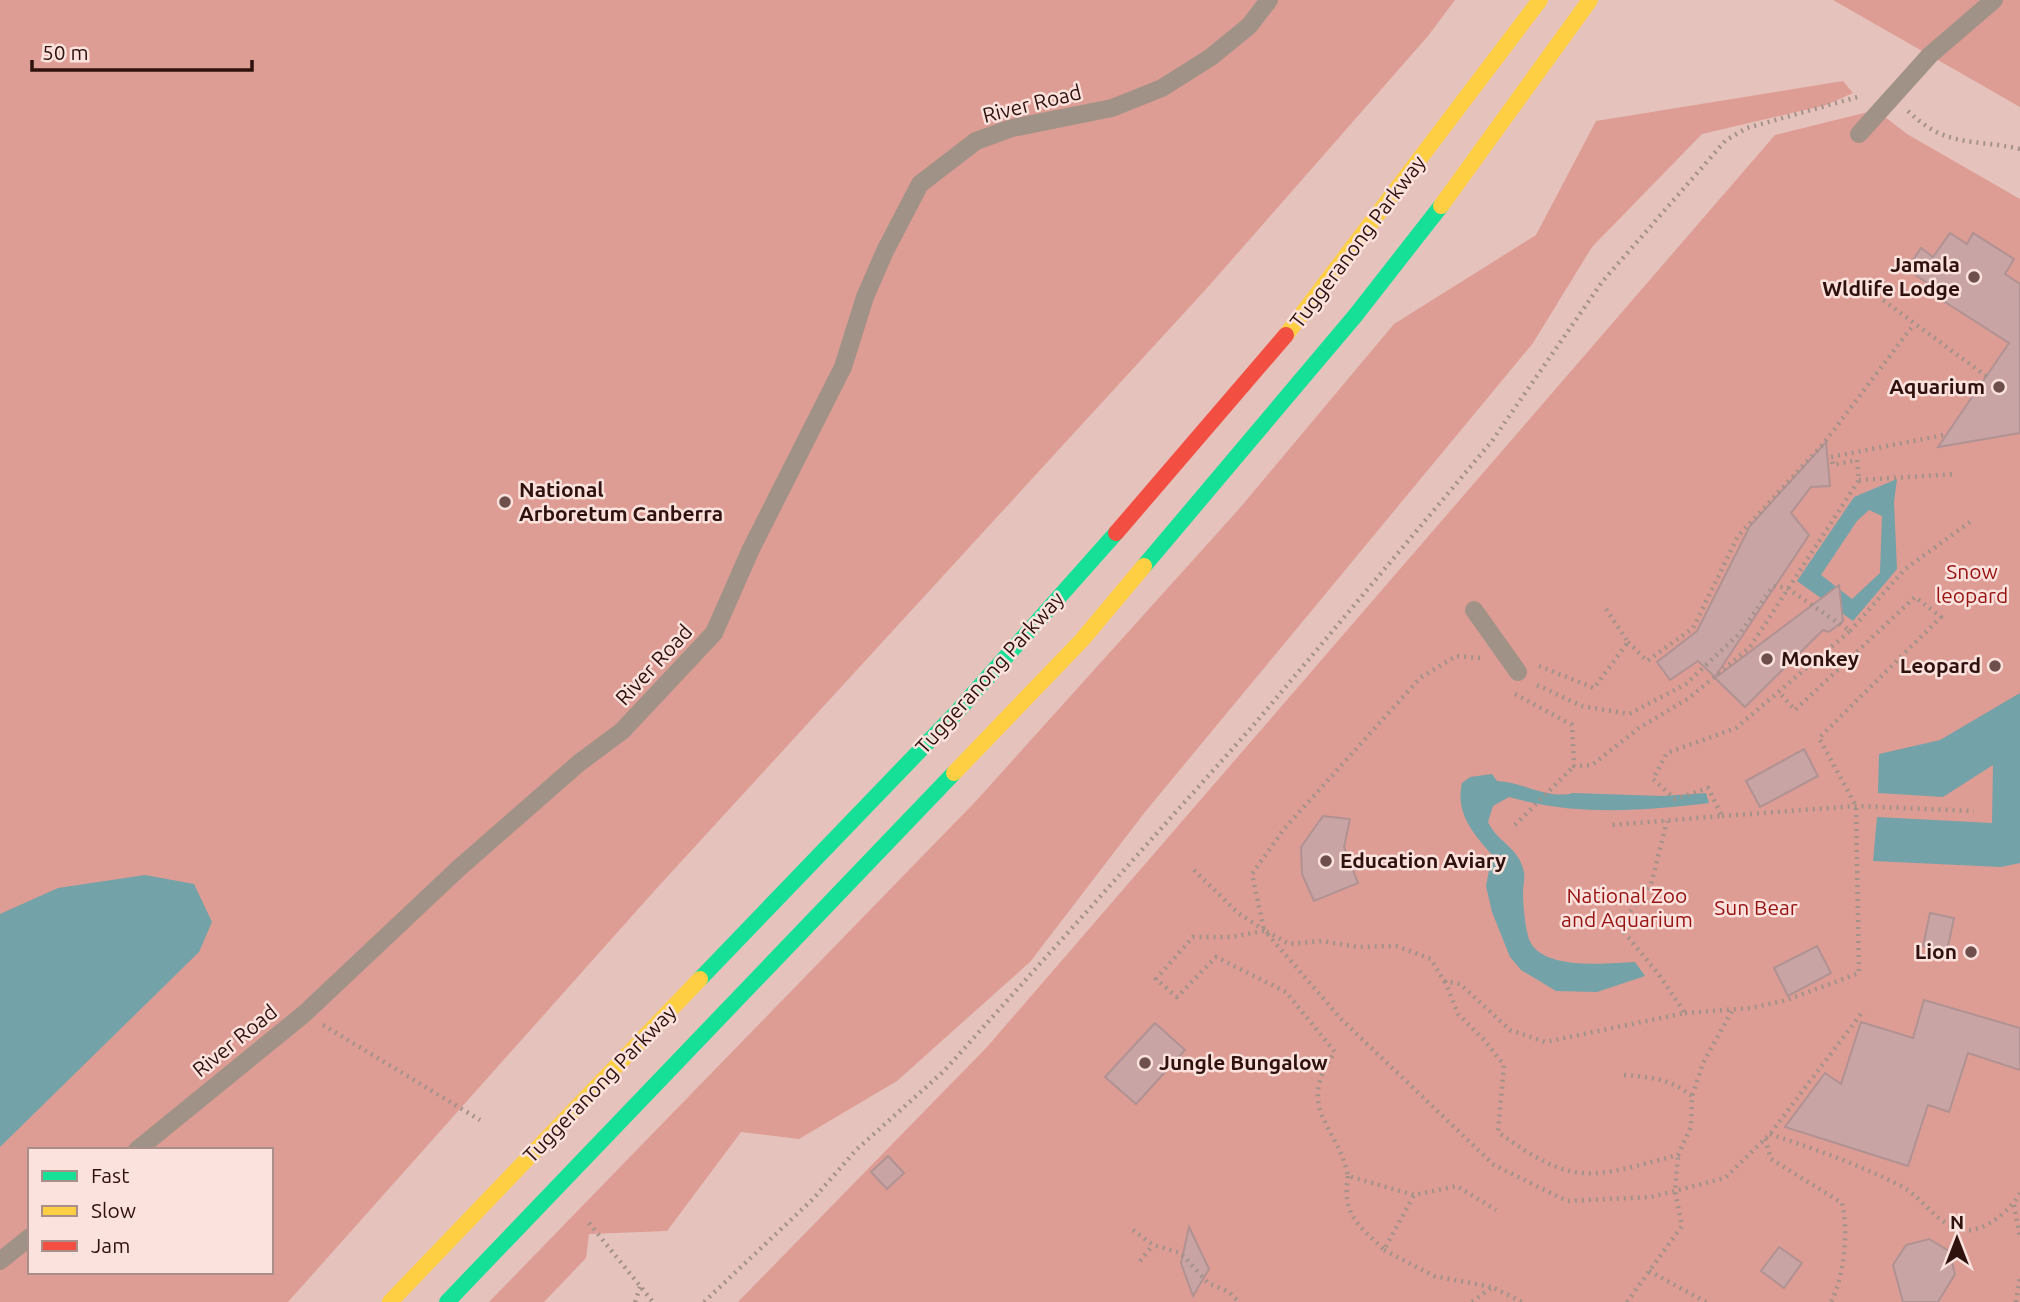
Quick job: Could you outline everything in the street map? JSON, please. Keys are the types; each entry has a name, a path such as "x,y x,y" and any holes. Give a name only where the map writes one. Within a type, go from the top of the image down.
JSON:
{"highway":[{"name":"Tuggeranong Parkway","path":"390,1302 956,713 1135,512 1311,306 1540,0"},
{"name":"Tuggeranong Parkway","path":"447,1302 1082,640 1355,316 1448,197 1590,0"}],"lane":[{"name":"River Road","path":"139,1148 304,1014 459,868 579,763 622,731 714,633 751,550 843,367 875,274 902,214 920,184 976,141 1012,128 1112,108 1162,88 1211,57 1249,26 1269,0"},
{"path":"1858,134 1930,54 1994,0"},
{"path":"1474,610 1518,672"},
{"path":"0,1261 28,1239"}],"path":[{"path":"704,1302 814,1198 856,1150 944,1071 1227,757 1492,441 1602,282 1726,140 1747,128 1897,90 1921,124 1953,140 2020,149"},
{"path":"1872,292 1986,376"},
{"path":"1604,606 1628,642 1647,661 1693,628 1738,536 1824,443 1914,324"},
{"path":"1515,825 1574,766 1592,765 1639,729 1689,698 1750,646 1859,480 1857,460 1833,465 1831,457 1944,435"},
{"path":"1859,480 1956,474"},
{"path":"1722,816 1708,788 1675,799 1653,779 1667,753 1736,729 1850,631 1905,569 1970,522"},
{"path":"1628,642 1594,688 1529,663 1518,672 1541,688 1582,706 1629,714 1686,684 1741,632 1773,586 1787,587 1850,631"},
{"path":"1444,981 1460,984 1510,1030 1545,1042 1685,1013 1733,1009 1787,1000 1859,973 1856,806 1819,738 1941,617 1915,597 1795,710 1779,692"},
{"path":"1488,667 1480,658 1456,656 1420,678 1284,829 1252,874 1265,930 1342,1020 1494,1165 1567,1202 1651,1197 1726,1178 1768,1136 1864,1010"},
{"path":"1513,691 1521,700 1572,724 1574,766"},
{"path":"1612,825 1856,806 1974,811"},
{"path":"1667,821 1651,884 1619,926 1660,975 1685,1013"},
{"path":"1194,870 1238,913 1289,944 1322,941 1358,947 1396,946 1431,959 1458,1014 1504,1065 1498,1132 1536,1159 1571,1173 1592,1175 1678,1155"},
{"path":"1265,930 1231,937 1192,937 1156,979 1177,997 1216,957 1286,992 1335,1052 1322,1069 1317,1109 1345,1161 1348,1176 1345,1194 1350,1216 1384,1250 1434,1276 1492,1287 1522,1302"},
{"path":"1627,1302 1682,1226 1675,1191 1678,1155 1691,1127 1692,1096 1703,1062 1733,1009"},
{"path":"304,1014 480,1120"},
{"path":"1624,1075 1655,1077 1675,1083 1692,1096"},
{"path":"1768,1136 1841,1158 1903,1186 1941,1222 1966,1230 1977,1228 2014,1205 2020,1193"},
{"path":"1768,1136 1771,1159 1838,1198 1842,1203 1845,1215 1841,1264 1831,1302"},
{"path":"1348,1176 1414,1195 1457,1186 1496,1210"},
{"path":"1384,1250 1414,1195"},
{"path":"2014,1205 2020,1237"},
{"path":"589,1223 653,1302"},
{"path":"1133,1230 1153,1245 1181,1253 1208,1283 1229,1292 1239,1302"},
{"path":"1140,1261 1153,1245"},
{"path":"1649,1271 1706,1302"},
{"path":"2016,1302 2020,1276"},
{"path":"635,1302 640,1287"},
{"path":"1472,1302 1492,1287"}],"green space":[{"name":"National Arboretum Canberra","path":"0,0 1455,0 1428,36 1207,288 656,889 288,1302 0,1302"},
{"path":"1833,0 2020,0 2020,107"},
{"path":"1843,81 1853,93 1826,105 1702,134 1592,247 1533,343 1145,812 1030,962 897,1081 799,1139 741,1132 667,1231 589,1234 586,1258 544,1302 489,1302 976,801 1239,509 1394,324 1536,235 1596,121"},
{"name":"National Zoo and Aquarium","path":"1876,110 1907,134 2020,199 2020,1302 738,1302 987,1047 1775,135"}],"water":[{"path":"1897,479 1894,502 1897,569 1853,621 1797,581 1854,497","holes":["1869,510 1882,516 1880,573 1852,599 1821,575 1857,521"]},
{"path":"2020,693 2020,863 2001,867 1873,861 1877,817 1992,823 1993,765 1943,797 1878,793 1879,754 1940,740"},
{"path":"1492,774 1497,781 1564,795 1662,796 1706,793 1709,803 1659,808 1584,809 1509,797 1493,806 1488,822 1518,856 1524,872 1525,920 1528,936 1534,947 1545,955 1574,963 1635,962 1645,976 1597,992 1556,991 1521,970 1510,957 1492,912 1486,886 1492,855 1467,822 1460,794 1462,783 1470,777"},
{"path":"145,875 194,884 212,922 199,952 0,1147 0,914 58,888"}],"building":[{"path":"1950,233 1967,244 1973,233 2014,259 2005,274 2020,284 2020,433 1938,447 2009,343 1934,295 1937,290 1907,269 1921,248 1933,257"},
{"path":"1826,442 1830,486 1811,487 1791,513 1809,535 1715,677 1698,661 1670,680 1657,662 1697,631 1750,526"},
{"name":"Monkey","path":"1839,585 1843,621 1829,632 1823,630 1745,707 1715,678"},
{"path":"1804,749 1818,776 1760,807 1746,781"},
{"name":"Education Aviary","path":"1323,816 1350,819 1344,847 1358,883 1314,901 1302,874 1301,847"},
{"path":"1930,913 1954,918 1947,951 1923,946"},
{"path":"1817,946 1831,973 1788,996 1774,968"},
{"path":"1924,1000 2020,1028 2020,1070 1968,1053 1949,1112 1928,1105 1908,1166 1785,1127 1825,1073 1841,1084 1861,1022 1913,1038"},
{"name":"Jungle Bungalow","path":"1155,1023 1185,1050 1136,1104 1105,1077"},
{"path":"888,1156 904,1173 887,1189 871,1172"},
{"path":"1189,1227 1209,1269 1193,1296 1181,1263"},
{"path":"1929,1239 1949,1251 1955,1274 1938,1302 1903,1302 1893,1265 1906,1245"},
{"path":"1779,1247 1802,1263 1784,1288 1761,1271"}],"traffic: fast":[{"path":"1144,566 1355,316 1441,206"},
{"path":"700,979 956,713 1116,533"},
{"path":"447,1302 954,773"}],"traffic: slow":[{"path":"1286,335 1540,0"},
{"path":"1441,206 1590,0"},
{"path":"954,773 1082,640 1144,566"},
{"path":"390,1302 700,979"}],"traffic: jam":[{"path":"1116,533 1286,335"}],"place":[{"name":"Jamala Wldlife Lodge","path":"1974,277"},
{"name":"Aquarium","path":"1999,387"},
{"name":"National Arboretum Canberra","path":"505,502"},
{"name":"Monkey","path":"1767,659"},
{"name":"Leopard","path":"1995,666"},
{"name":"Education Aviary","path":"1326,861"},
{"name":"Lion","path":"1971,952"},
{"name":"Jungle Bungalow","path":"1145,1063"}],"park label":[{"name":"Snow leopard","path":"1972,584"},
{"name":"Sun Bear","path":"1756,908"}]}
